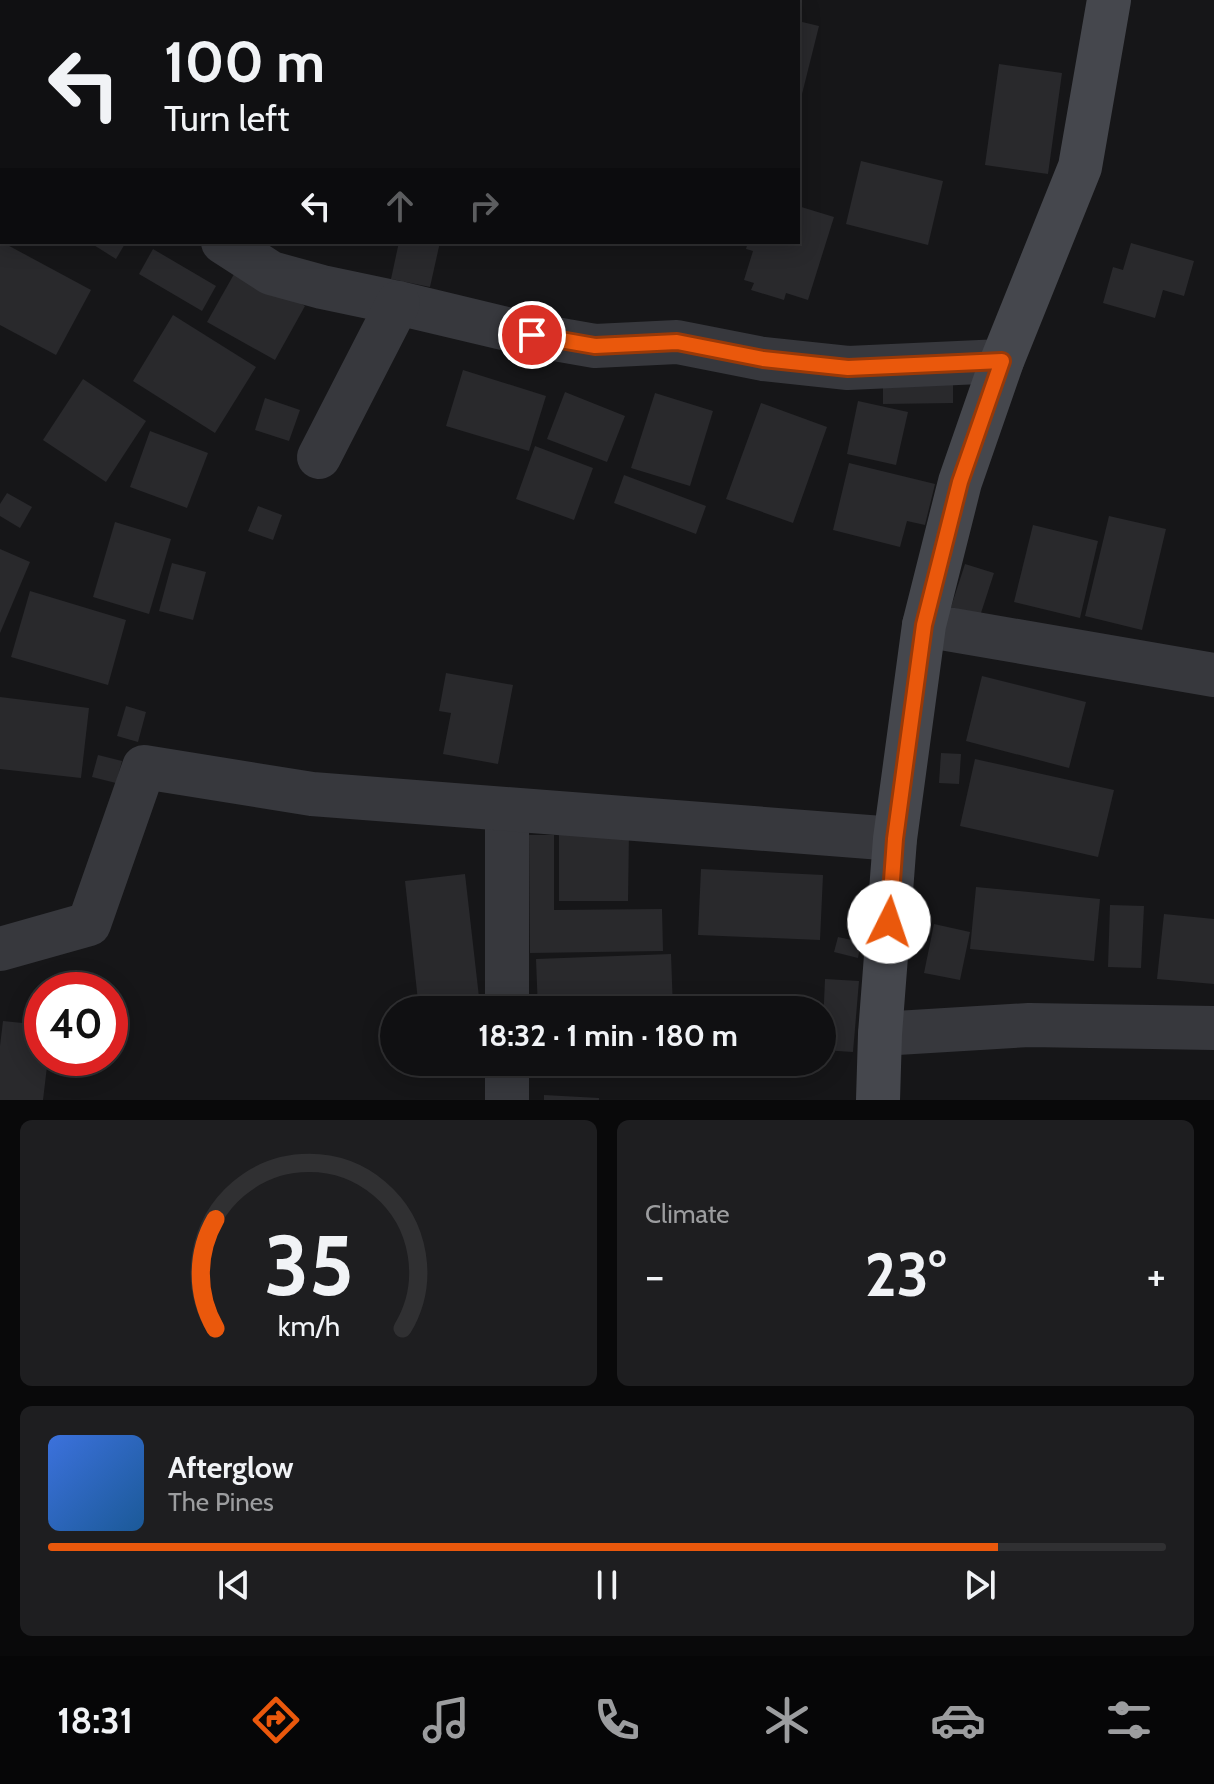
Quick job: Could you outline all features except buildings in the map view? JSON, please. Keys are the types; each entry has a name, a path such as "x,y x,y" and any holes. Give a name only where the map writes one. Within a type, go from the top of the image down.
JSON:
{"street":[{"path":"878,1100 895,839 924,625 960,482 1002,361 1080,167 1109,0"},
{"path":"226,244 271,273 532,335 595,346 677,342 763,359 848,368 1002,361"},
{"path":"319,457 398,303"},
{"path":"924,625 1214,675"},
{"path":"0,949 89,924 144,767 312,794 895,839"},
{"path":"507,810 507,996"},
{"path":"880,1034 1029,1025 1214,1028"},
{"path":"507,1076 507,1100"}],"route":[{"path":"532,335 595,346 677,342 763,359 848,368 1002,361 960,482 924,625 895,839 889,922"}]}
